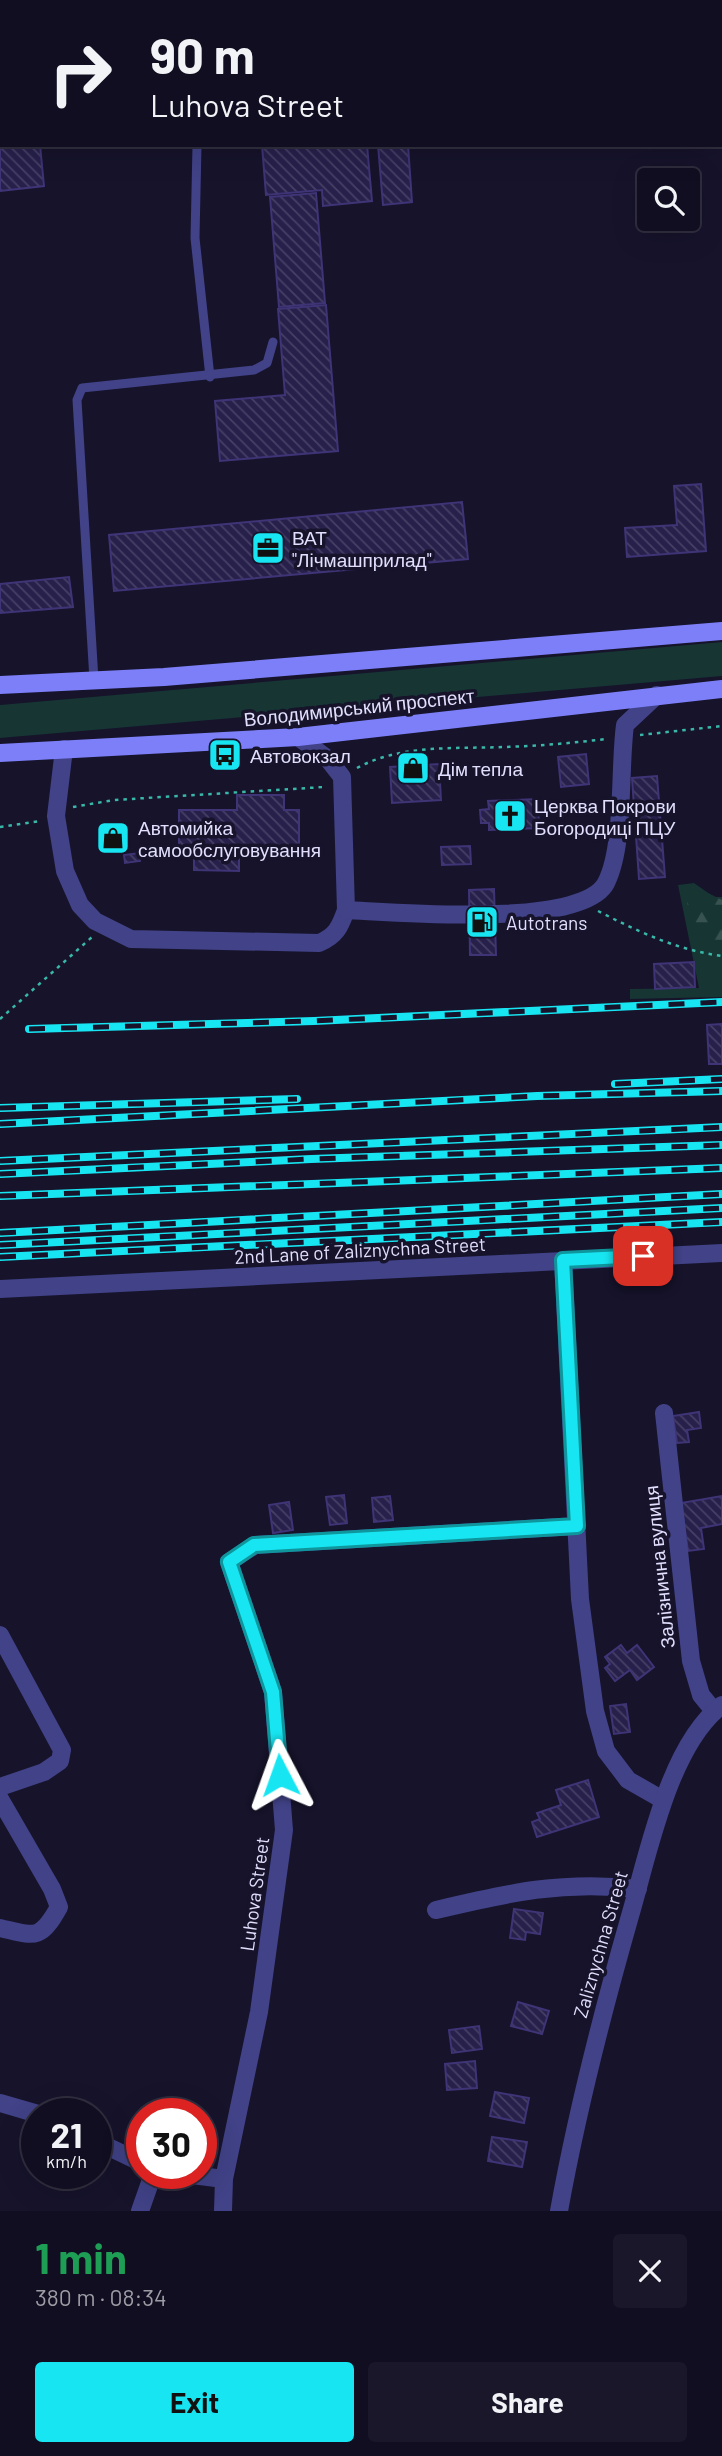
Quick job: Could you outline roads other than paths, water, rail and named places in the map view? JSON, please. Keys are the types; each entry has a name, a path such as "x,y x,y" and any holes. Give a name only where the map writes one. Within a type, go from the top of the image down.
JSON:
{"main road":[{"path":"0,685 722,631"},
{"name":"Володимирський проспект","path":"0,753 299,737 722,689"}],"street":[{"path":"346,910 505,915 583,903 605,886 615,859 625,724 657,695"},
{"path":"64,749 56,816 72,890 80,905 104,927 131,939 319,943 332,937 340,928 346,910 342,777 328,759 299,737"},
{"name":"2nd Lane of Zaliznychna Street","path":"0,1289 722,1253"},
{"path":"563,1260 580,1599 595,1711 606,1751 628,1780 663,1800"},
{"name":"Залізнична вулиця","path":"664,1413 691,1661 701,1695 718,1708"},
{"name":"Luhova Street","path":"223,2211 224,2179 259,2012 284,1830 273,1692 229,1562 254,1545 577,1526"},
{"path":"0,1635 62,1751 60,1761 44,1772 0,1787"},
{"name":"Zaliznychna Street","path":"559,2211 596,2038 663,1800 694,1737 718,1708"},
{"path":"0,1799 52,1889 59,1907 47,1928 32,1935 0,1928"},
{"path":"436,1910 531,1888 601,1884 638,1889"},
{"path":"0,2103 21,2109"},
{"path":"217,2178 224,2179"},
{"path":"140,2211 148,2189"}],"lane":[{"path":"197,147 195,238 210,377"},
{"path":"94,680 77,400 82,388 210,377 254,370 267,363 272,342"}],"railway":[{"path":"29,1029 314,1021 722,1002"},
{"path":"615,1084 722,1079"},
{"path":"0,1124 537,1096 722,1091"},
{"path":"0,1108 297,1099"},
{"path":"0,1161 722,1127"},
{"path":"0,1174 311,1159 722,1145"},
{"path":"0,1196 722,1168"},
{"path":"0,1233 722,1194"},
{"path":"0,1245 722,1208"},
{"path":"0,1257 722,1222"}],"place":[{"name":"ВАТ \"Лічмашприлад\"","path":"268,548"},
{"name":"Автовокзал","path":"225,755"},
{"name":"Дім тепла","path":"413,768"},
{"name":"Церква Покрови Богородиці ПЦУ","path":"510,816"},
{"name":"Автомийка самообслуговування","path":"113,838"},
{"name":"Autotrans","path":"482,922"}]}
